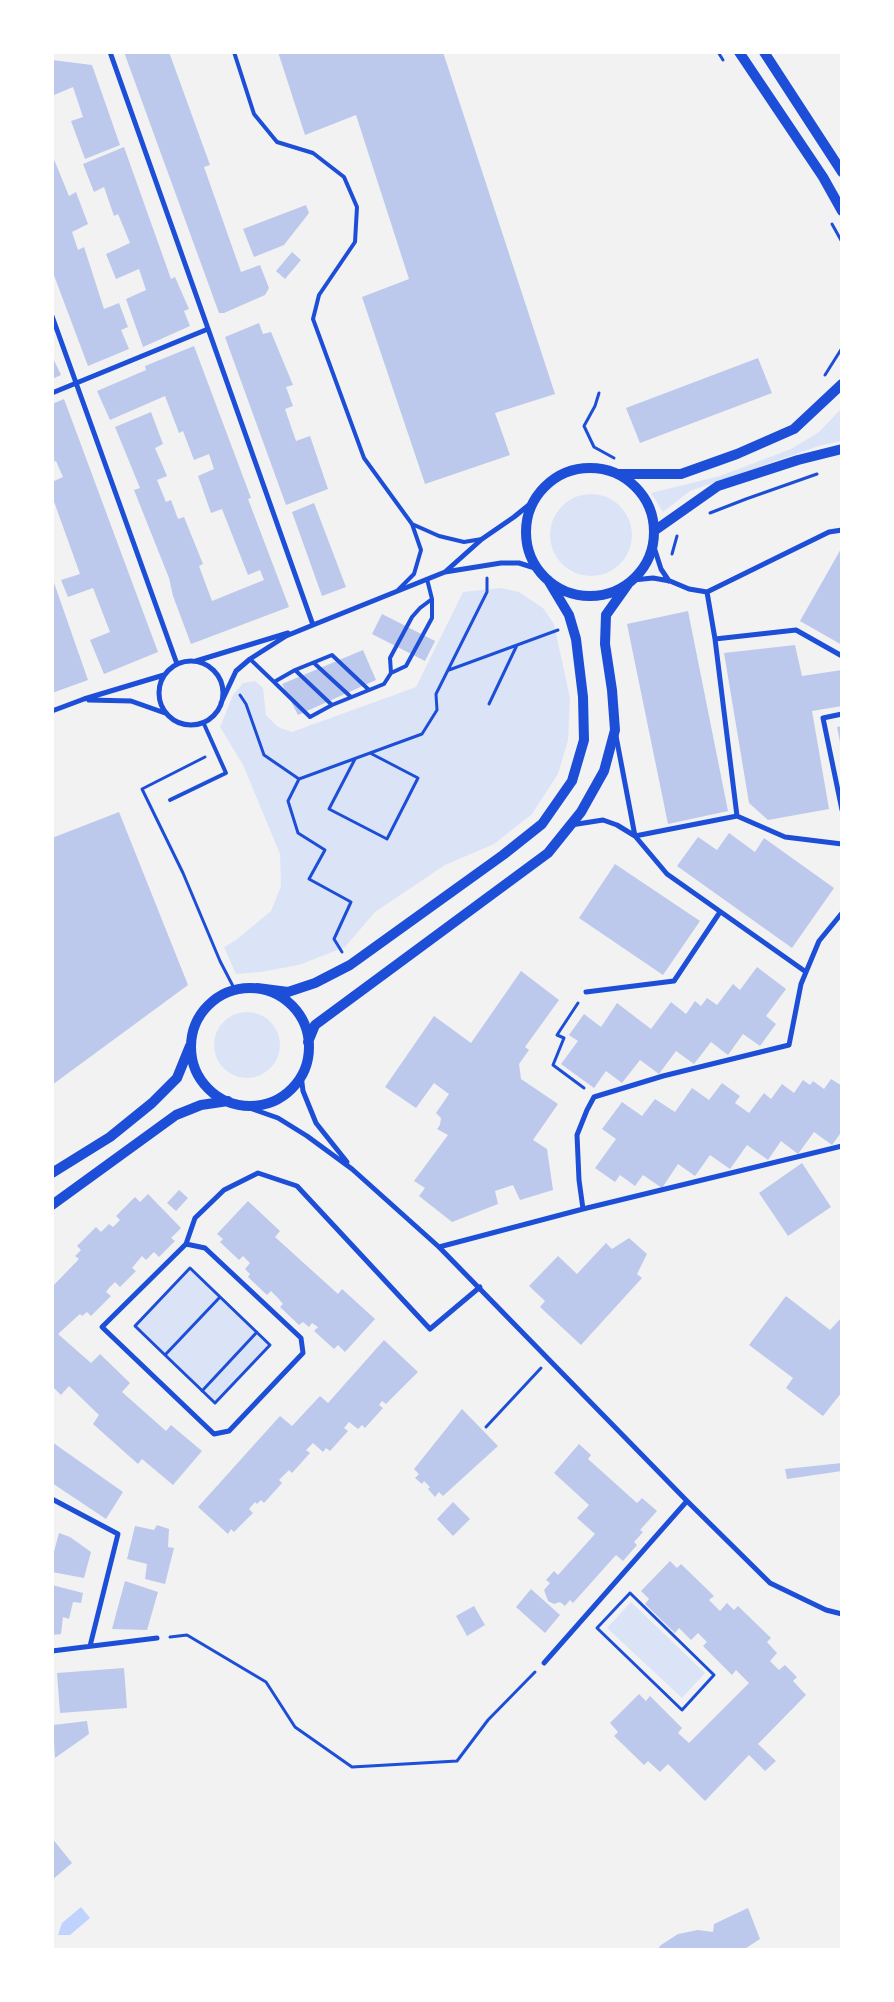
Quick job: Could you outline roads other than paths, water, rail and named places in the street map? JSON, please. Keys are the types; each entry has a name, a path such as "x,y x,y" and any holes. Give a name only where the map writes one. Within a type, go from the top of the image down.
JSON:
{"main road":[{"path":"739,52 823,177 842,211"},
{"path":"764,52 842,172"},
{"path":"257,988 276,994 292,1006 304,1022 308,1042 308,1056 301,1075 292,1087 275,1099 255,1105 241,1104 228,1101 212,1092 201,1078 193,1061 192,1043 195,1026 206,1008 220,996 234,990 257,988 288,992 316,983 350,965 503,855 542,824 572,782 584,740 584,697 576,639 569,615 548,580 538,569 530,553 526,535 528,517 535,500 543,489 557,477 574,470 592,468 619,474 680,474 737,454 794,429 842,384"},
{"path":"654,531 718,486 798,460 842,449"},
{"path":"308,1042 316,1025 548,853 581,812 604,771 615,730 612,690 605,644 606,615 646,562 653,544 654,531 652,514 644,498 633,484 619,474"},
{"path":"548,580 566,592 587,596 608,594 630,582"},
{"path":"52,1173 110,1137 152,1103 177,1078 192,1043"},
{"path":"52,1205 176,1115 201,1105 228,1101"}],"street":[{"path":"110,52 313,625"},
{"path":"52,316 177,664"},
{"path":"52,393 208,329"},
{"path":"445,572 482,539 535,500"},
{"path":"630,582 653,578 670,581 689,589 707,592 829,532 842,530"},
{"path":"653,544 661,569 670,581"},
{"path":"84,699 131,701 165,713 181,724 191,726 204,724 215,713 236,671 250,659 286,636 445,572 501,563 519,563 538,569"},
{"path":"707,592 715,640 737,816"},
{"path":"52,711 84,699 164,675 177,664 195,661 313,625"},
{"path":"715,640 796,630 842,656"},
{"path":"195,661 204,663 219,677 222,687 221,703"},
{"path":"164,675 159,689 160,701 165,713"},
{"path":"842,714 823,718 842,810"},
{"path":"615,730 635,836"},
{"path":"635,836 737,816 785,837 842,844"},
{"path":"571,825 603,820 617,825 635,836 666,874 806,972"},
{"path":"586,992 674,981 720,912"},
{"path":"583,1209 579,1180 577,1135 594,1097 663,1076 789,1045 801,984 818,941 842,913"},
{"path":"301,1075 303,1091 316,1123 352,1169"},
{"path":"241,1104 278,1118 307,1136 352,1169 439,1247 687,1501 770,1583 826,1610 842,1614"},
{"path":"439,1247 583,1209 842,1146"},
{"path":"186,1244 206,1248 301,1338 303,1353 229,1431 214,1434 102,1327 186,1244 195,1218 224,1190 258,1173 297,1186 430,1329 480,1287"},
{"path":"52,1499 118,1534 90,1646"},
{"path":"544,1663 687,1501"},
{"path":"52,1651 157,1638"}],"lane":[{"path":"234,52 254,114 277,142 313,153 344,177 358,207 355,242 319,295 313,320 364,458 412,524 421,550 414,574 396,592"},
{"path":"412,524 439,536 464,542 482,539"},
{"path":"250,659 310,717 332,705 384,684 391,673 406,666 432,618 432,599 427,580"},
{"path":"391,673 390,658 412,617 432,599"},
{"path":"274,682 295,670 332,655 369,690"},
{"path":"314,662 350,697"},
{"path":"295,670 332,705"},
{"path":"170,800 226,773 204,724"}],"water":[{"path":"81,1907 90,1918 70,1935 58,1935 62,1923"}]}
